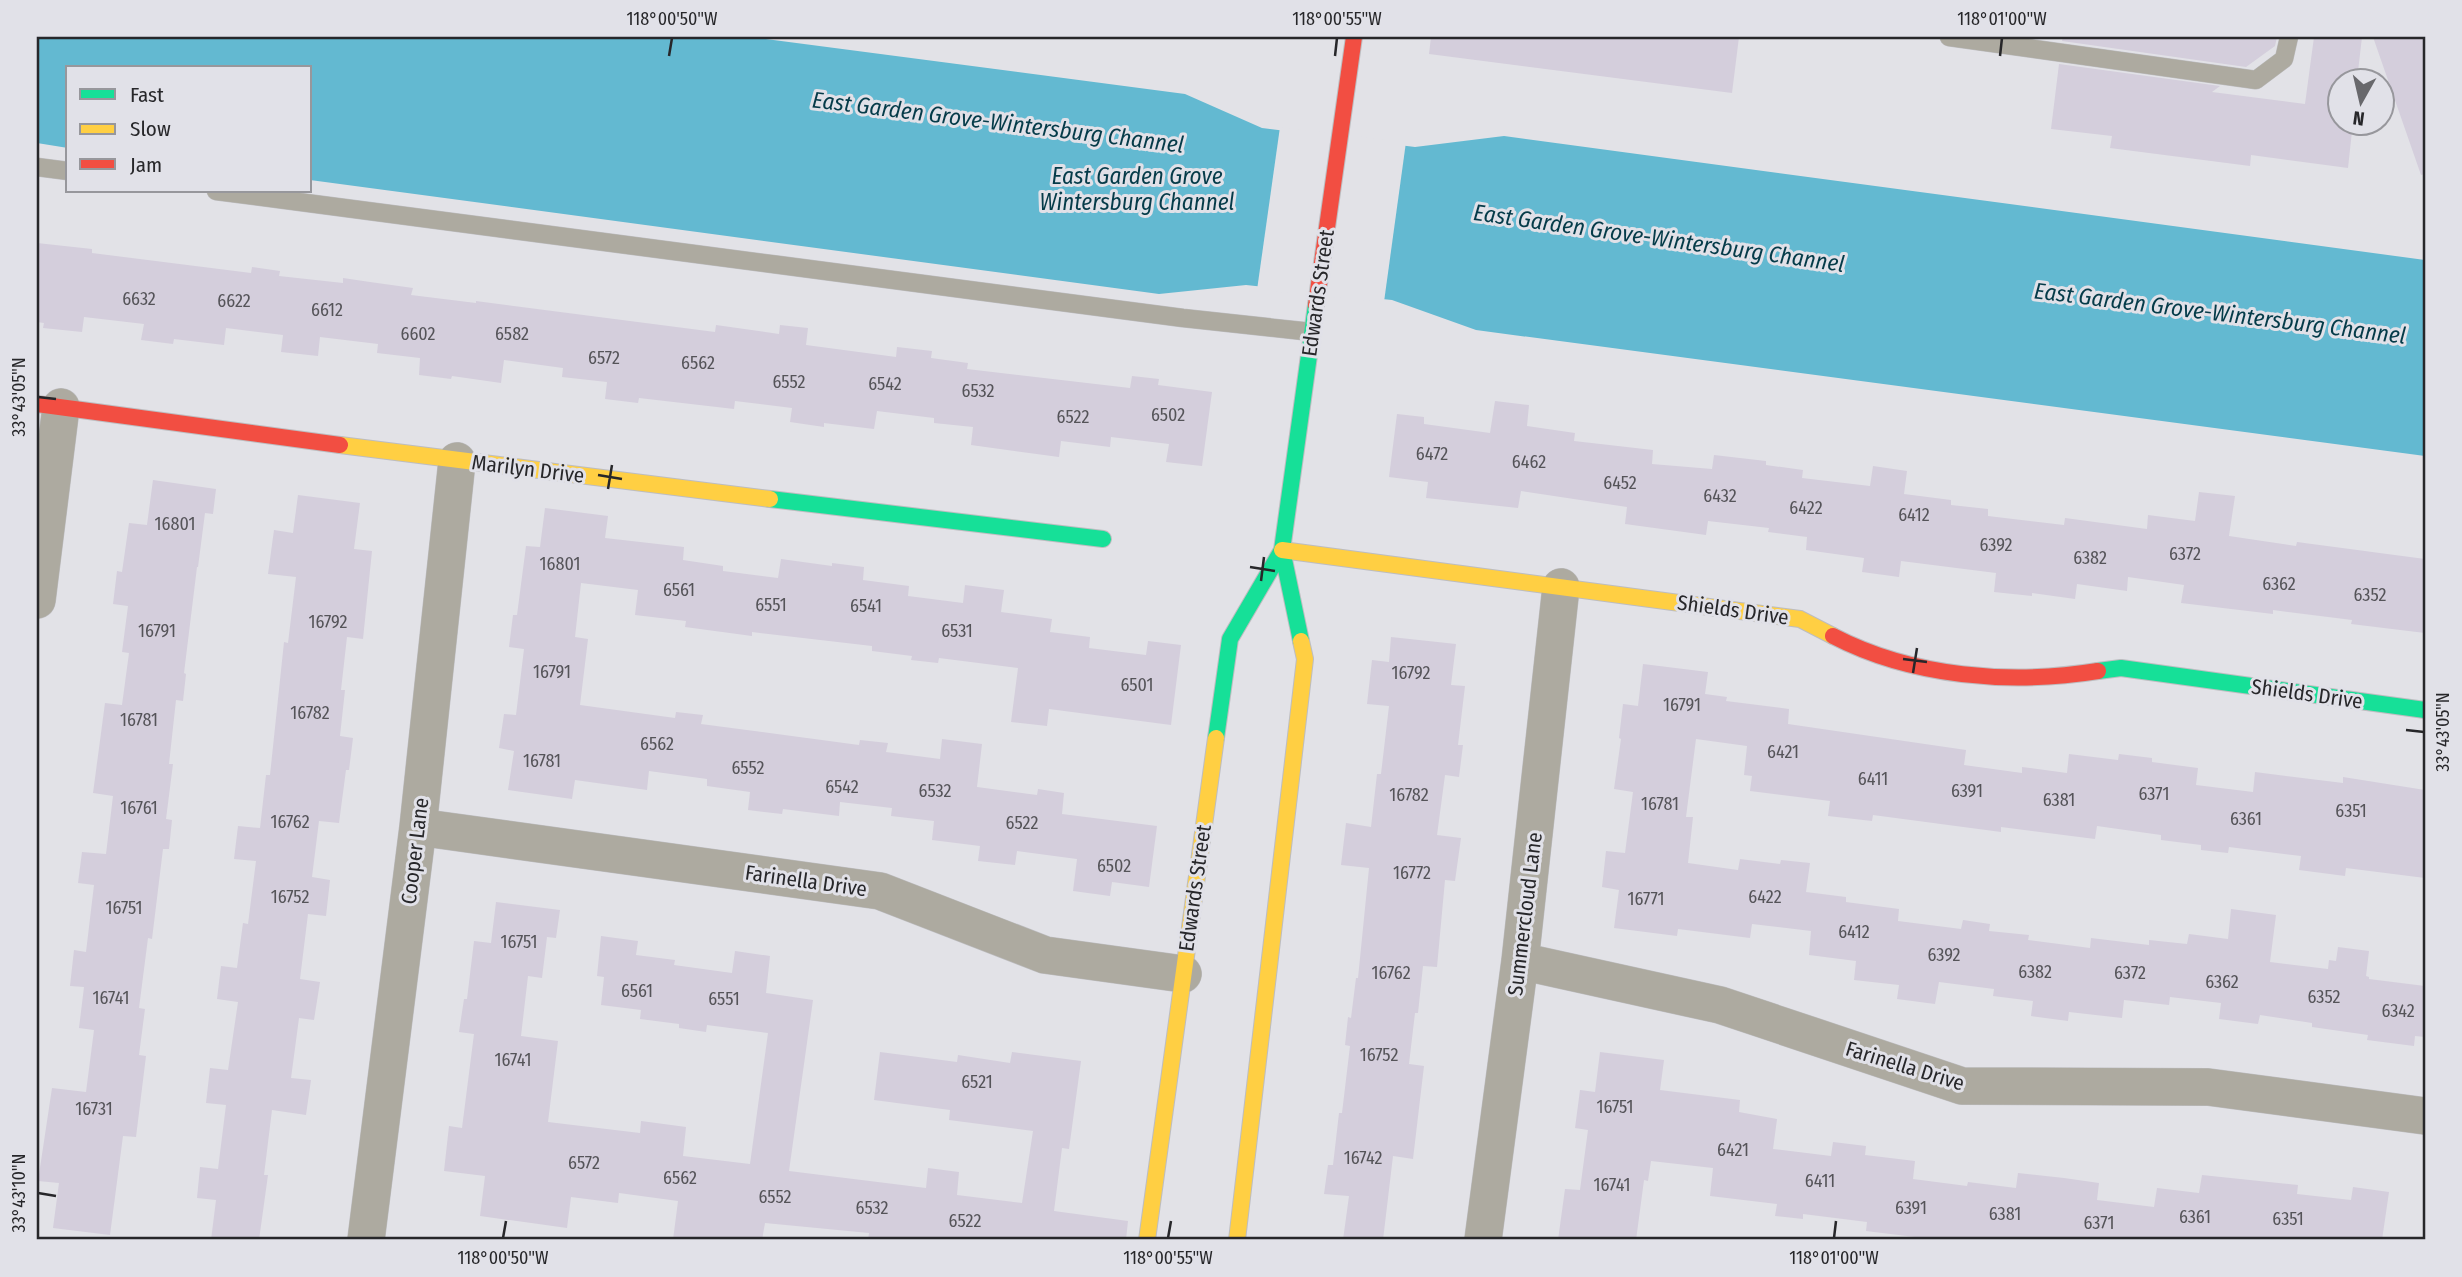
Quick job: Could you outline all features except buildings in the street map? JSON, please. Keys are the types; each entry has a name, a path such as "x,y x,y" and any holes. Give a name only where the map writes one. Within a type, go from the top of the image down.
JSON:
{"street":[{"name":"Edwards Street","path":"1237,1240 1305,659 1282,550 1354,37"},
{"name":"Marilyn Drive","path":"49,406 457,461 1102,539"},
{"path":"37,600 49,406"},
{"name":"Cooper Lane","path":"366,1240 418,827 457,461"},
{"name":"Edwards Street","path":"1147,1240 1230,639 1282,550"},
{"name":"Shields Drive","path":"1282,550 1800,619 1842,641 1886,659 1945,670 2006,676 2059,677 2104,668 2121,668 2425,710"},
{"name":"Summercloud Lane","path":"1483,1240 1520,961 1561,587"},
{"name":"Farinella Drive","path":"418,827 880,891 1045,955 1183,974"},
{"name":"Farinella Drive","path":"1520,961 1720,1005 1962,1086 2208,1087 2425,1116"}],"lane":[{"path":"1949,37 2256,80 2284,59 2289,37"},
{"path":"37,167 66,171"},
{"path":"224,192 1170,316 1314,323"}],"water":[{"name":"East Garden Grove Wintersburg Channel","path":"37,37 751,37 1185,94 1262,128 1415,147 1504,136 2425,260 2425,456 1476,330 1392,300 1246,285 1159,294 312,180 312,66 66,66 66,148 37,143"}],"pier":[{"path":"1280,127 1406,142 1384,302 1257,290"}],"traffic: fast":[{"path":"1301,641 1282,550 1316,305"},
{"path":"770,499 1103,539"},
{"path":"1216,738 1230,639 1282,550"},
{"path":"2098,671 2121,668 2425,710"}],"traffic: slow":[{"path":"340,445 770,499"},
{"path":"1282,550 1800,619 1833,636"},
{"path":"1237,1240 1305,659 1301,641"},
{"path":"1147,1240 1216,738"}],"traffic: jam":[{"path":"1316,305 1354,37"},
{"path":"37,404 340,445"},
{"path":"1833,636 1895,661 1962,674 2031,677 2098,671"}],"water label":[{"name":"East Garden Grove-Wintersburg Channel","path":"998,122"},
{"name":"East Garden Grove-Wintersburg Channel","path":"1659,238"},
{"name":"East Garden Grove-Wintersburg Channel","path":"2220,313"}]}
